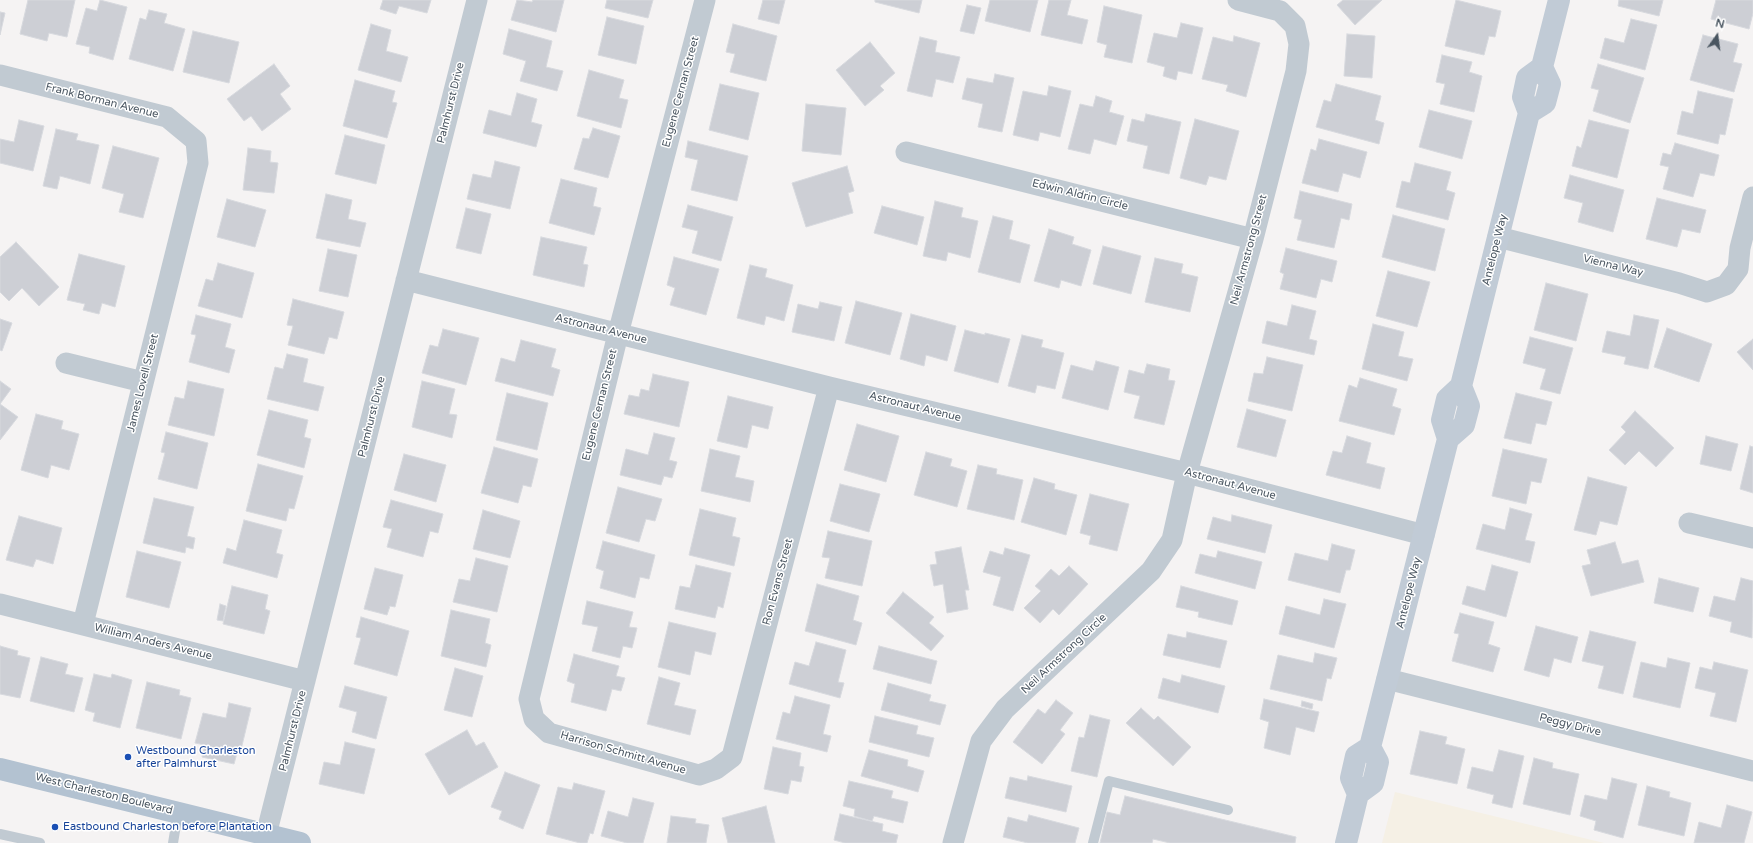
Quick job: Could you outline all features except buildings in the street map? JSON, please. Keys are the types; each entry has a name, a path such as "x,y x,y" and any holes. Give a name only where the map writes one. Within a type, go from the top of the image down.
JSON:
{"main road":[{"name":"West Charleston Boulevard","path":"0,769 300,843"}],"street":[{"name":"Palmhurst Drive","path":"266,835 477,0"},
{"name":"Eugene Cernan Street","path":"534,719 529,699 618,334 705,0"},
{"name":"Neil Armstrong Street","path":"1187,473 1254,239 1296,71 1299,44 1295,26 1280,11 1238,0"},
{"name":"Antelope Way","path":"1346,843 1358,794 1351,778 1356,756 1370,746 1448,439 1464,425 1469,406 1461,386 1529,113 1545,103 1550,84 1542,66 1559,0"},
{"name":"Frank Borman Avenue","path":"0,75 167,117 196,141"},
{"name":"James Lovell Street","path":"83,624 198,163 196,141"},
{"name":"Edwin Aldrin Circle","path":"906,152 1254,239"},
{"name":"Vienna Way","path":"1498,237 1679,283 1707,292 1726,285 1738,269 1740,248 1753,197"},
{"name":"Astronaut Avenue","path":"406,280 829,387 1187,473 1424,535"},
{"path":"66,363 143,382"},
{"name":"Ron Evans Street","path":"716,769 732,757 829,387"},
{"name":"Neil Armstrong Circle","path":"953,843 981,742 1005,709 1151,571 1172,540 1187,473"},
{"path":"1689,523 1753,538"},
{"name":"William Anders Avenue","path":"0,604 305,681"},
{"name":"Peggy Drive","path":"1387,679 1753,770"},
{"name":"Harrison Schmitt Avenue","path":"534,719 549,733 699,775 716,769"}],"lane":[{"path":"1093,843 1109,781 1228,810"},
{"path":"173,843 178,813"},
{"path":"0,834 40,843"}],"sand":[{"path":"1395,792 1604,843 1382,843"}],"place":[{"name":"Westbound Charleston after Palmhurst","path":"128,757"},
{"name":"Eastbound Charleston before Plantation","path":"55,827"}]}
